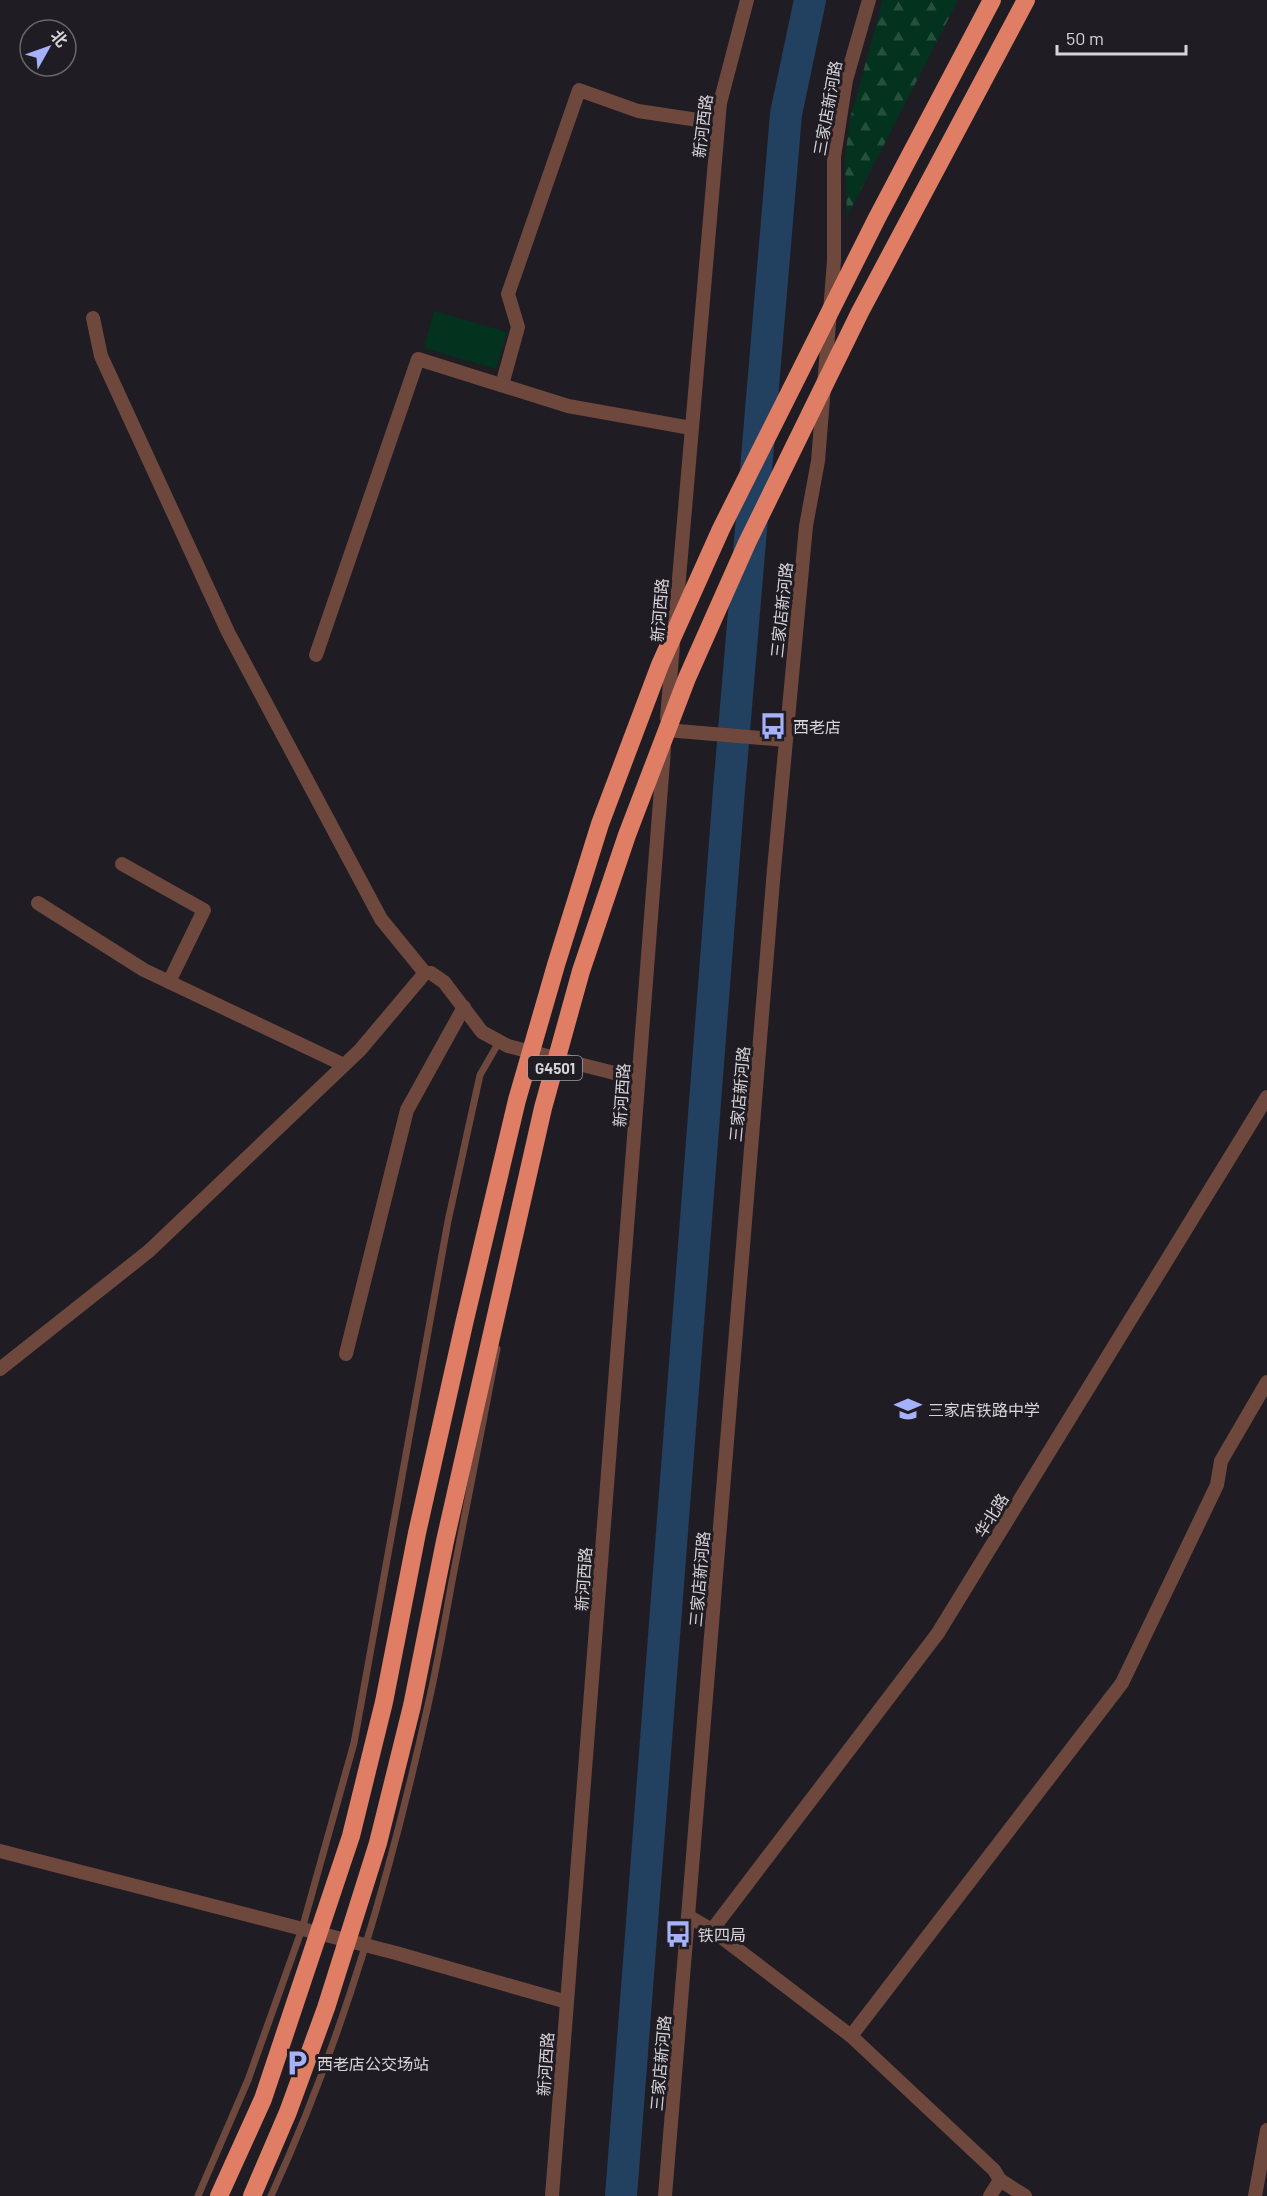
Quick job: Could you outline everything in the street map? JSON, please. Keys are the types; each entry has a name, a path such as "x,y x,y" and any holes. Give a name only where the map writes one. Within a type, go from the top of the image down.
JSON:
{"highway":[{"name":"G4501","path":"219,2196 263,2099 351,1836 384,1702 417,1533 461,1335 517,1100 600,824 660,665 721,529 877,218 992,0"},
{"name":"G4501","path":"252,2196 288,2112 326,2008 378,1843 412,1706 445,1541 543,1108 581,971 627,835 687,678 747,543 860,312 1026,0"}],"street":[{"name":"新河西路","path":"552,2196 638,1079 718,123 720,102 747,0"},
{"name":"三家店新河路","path":"665,2196 785,741 806,526 818,461 834,261 834,157 846,80 868,0"},
{"path":"502,385 518,327 508,294 579,90 638,111 718,123"},
{"path":"93,318 101,356 228,632 381,919 425,973"},
{"path":"316,656 418,359 568,406 691,428"},
{"path":"666,730 785,741"},
{"path":"122,864 204,910 169,982"},
{"path":"38,903 144,970 344,1065"},
{"path":"0,1369 149,1251 360,1050 425,973 431,973 444,982 482,1032 508,1046 638,1079"},
{"path":"346,1354 407,1110 464,1007"},
{"name":"华北路","path":"712,1930 938,1633 1267,1097"},
{"path":"851,2036 1122,1683 1217,1485 1221,1461 1267,1382"},
{"path":"0,1851 365,1945 567,2002"},
{"path":"688,1916 712,1930 851,2036 994,2170 999,2180 1025,2196"},
{"path":"1255,2196 1267,2130"},
{"path":"990,2196 999,2180"}],"lane":[{"path":"198,2196 248,2080 302,1929 354,1743 448,1221 480,1075 500,1042"},
{"path":"271,2196 330,2050 365,1945 403,1810 429,1703 526,1203 562,1060"}],"green space":[{"path":"883,0 958,0 847,217 845,158 850,119"},
{"path":"434,311 507,332 496,369 424,348"}],"waterway":[{"path":"621,2196 729,790 786,114 810,0"}],"place":[{"name":"西老店","path":"773,726"},
{"name":"三家店铁路中学","path":"908,1409"},
{"name":"铁四局","path":"678,1934"},
{"name":"西老店公交场站","path":"297,2063"}]}
